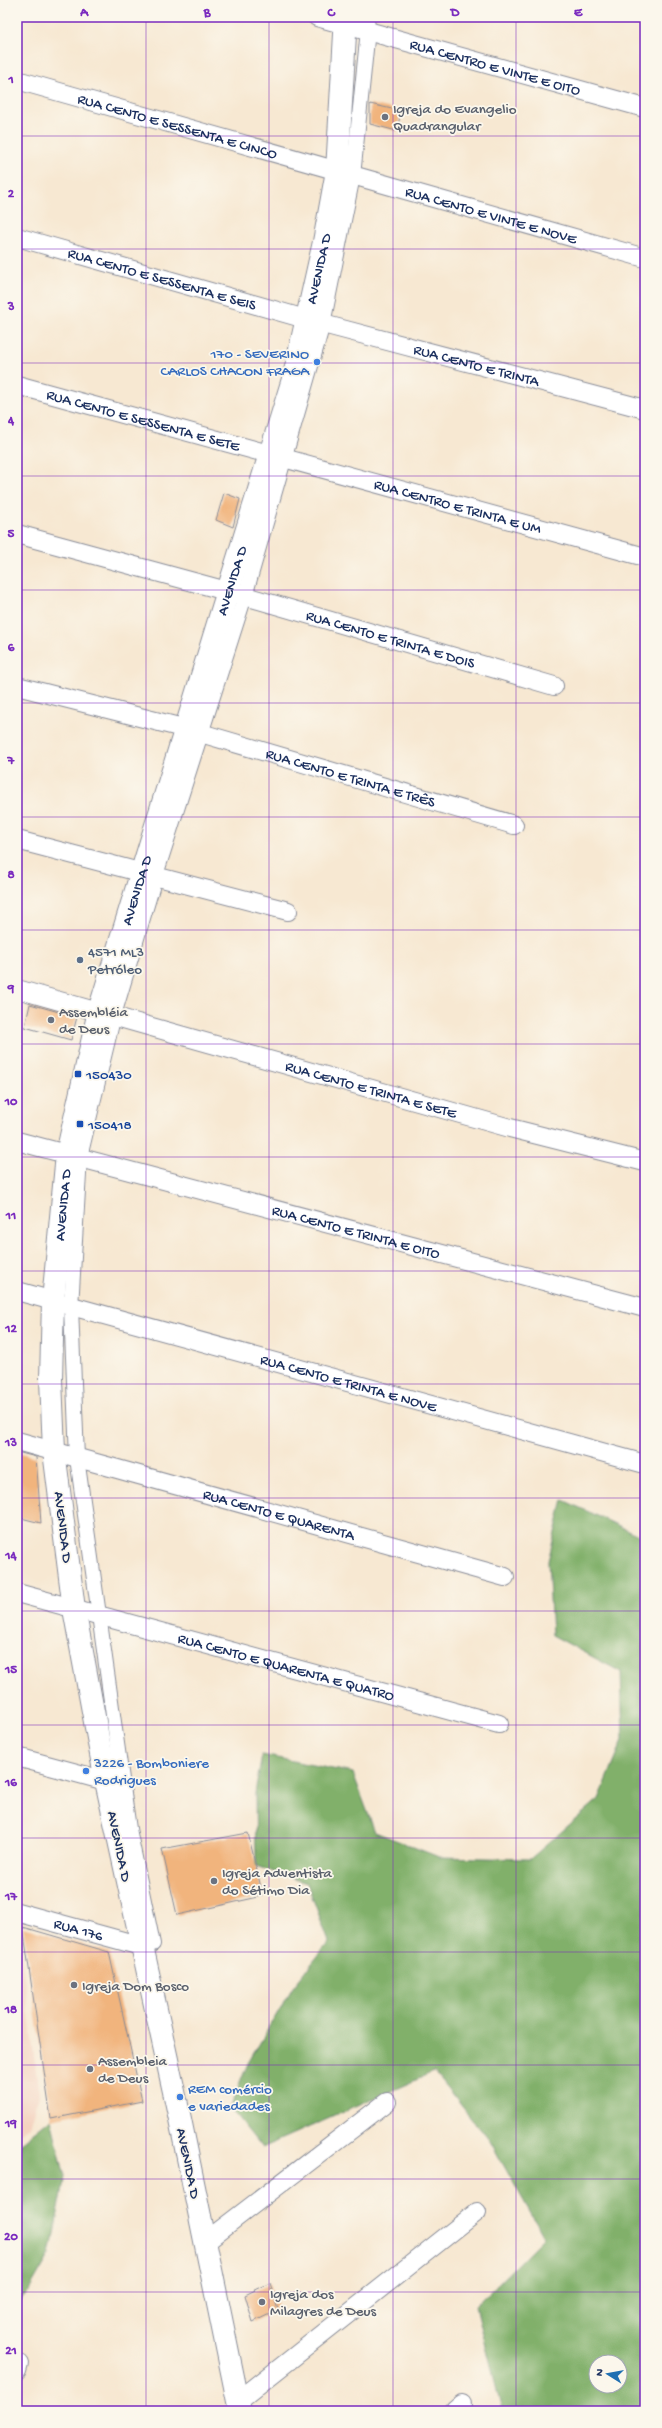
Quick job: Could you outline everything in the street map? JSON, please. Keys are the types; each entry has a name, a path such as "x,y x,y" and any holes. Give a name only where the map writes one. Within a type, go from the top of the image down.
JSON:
{"street":[{"name":"RUA CENTRO E VINTE E OITO","path":"317,17 368,24 645,108"},
{"name":"AVENIDA D","path":"345,174 346,21"},
{"name":"AVENIDA D","path":"147,1945 106,1781 74,1609 54,1452 51,1379 62,1304 73,1156 106,1013 194,732 277,455 294,376 316,321 345,174 368,24"},
{"name":"RUA CENTO E SESSENTA E CINCO","path":"17,80 345,174"},
{"name":"RUA CENTO E VINTE E NOVE","path":"345,174 645,258"},
{"name":"RUA CENTO E SESSENTA E SEIS","path":"17,237 316,321"},
{"name":"RUA CENTO E TRINTA","path":"316,321 645,409"},
{"name":"RUA CENTO E SESSENTA E SETE","path":"17,385 277,455"},
{"name":"RUA CENTRO E TRINTA E UM","path":"277,455 645,557"},
{"name":"RUA CENTO E TRINTA E DOIS","path":"17,534 236,593 554,686"},
{"name":"RUA CENTO E TRINTA E TRÊS","path":"17,686 194,732 514,825"},
{"path":"17,840 148,876 288,911"},
{"name":"RUA CENTO E TRINTA E SETE","path":"17,989 510,1128 645,1162"},
{"name":"RUA CENTO E TRINTA E OITO","path":"17,1141 645,1308"},
{"name":"RUA CENTO E TRINTA E NOVE","path":"17,1291 645,1464"},
{"name":"AVENIDA D","path":"62,1304 76,1458 97,1615 147,1945 239,2406"},
{"name":"RUA CENTO E QUARENTA","path":"17,1442 505,1577"},
{"name":"RUA CENTO E QUARENTA E QUATRO","path":"17,1593 499,1724"},
{"path":"17,1757 106,1781"},
{"name":"RUA 176","path":"17,1912 147,1945"},
{"path":"206,2241 387,2102"},
{"path":"239,2406 477,2212"}],"shaded area":[{"path":"17,1919 39,2096 30,2127 17,2135"}],"green space":[{"path":"563,1500 645,1538 645,2411 502,2411 476,2306 544,2237 490,2141 434,2072 262,2148 230,2108 248,2063 293,1987 329,1942 307,1883 256,1866 255,1793 262,1755 353,1773 375,1832 439,1857 530,1859 599,1799 623,1740 621,1672 552,1635 548,1561"},
{"path":"51,2119 65,2177 50,2254 28,2292 17,2303 17,2193 20,2144"}],"building":[{"name":"Igreja do Evangelio Quadrangular","path":"370,104 401,111 397,131 370,124"},
{"path":"224,493 240,499 233,527 216,520"},
{"name":"Assembléia de Deus","path":"30,1004 77,1017 71,1040 25,1027"},
{"path":"17,1452 36,1457 41,1523 17,1517"},
{"name":"Igreja Adventista do Sétimo Dia","path":"248,1833 263,1896 177,1915 162,1849"},
{"path":"23,1927 109,1952 142,2101 51,2119"},
{"name":"Igreja dos Milagres de Deus","path":"270,2283 278,2310 253,2322 245,2295"}],"place":[{"name":"Igreja do Evangelio Quadrangular","path":"385,117"},
{"name":"170 - SEVERINO CARLOS CHACON FRAGA","path":"317,362"},
{"name":"4571 ML3 Petróleo","path":"80,960"},
{"name":"Assembléia de Deus","path":"51,1020"},
{"name":"150430","path":"78,1074"},
{"name":"150418","path":"80,1124"},
{"name":"3226 - Bomboniere Rodrigues","path":"86,1771"},
{"name":"Igreja Adventista do Sétimo Dia","path":"214,1881"},
{"name":"Igreja Dom Bosco","path":"74,1985"},
{"name":"Assembleia de Deus","path":"90,2069"},
{"name":"REM comércio e variedades","path":"180,2097"},
{"name":"Igreja dos Milagres de Deus","path":"262,2302"}]}
